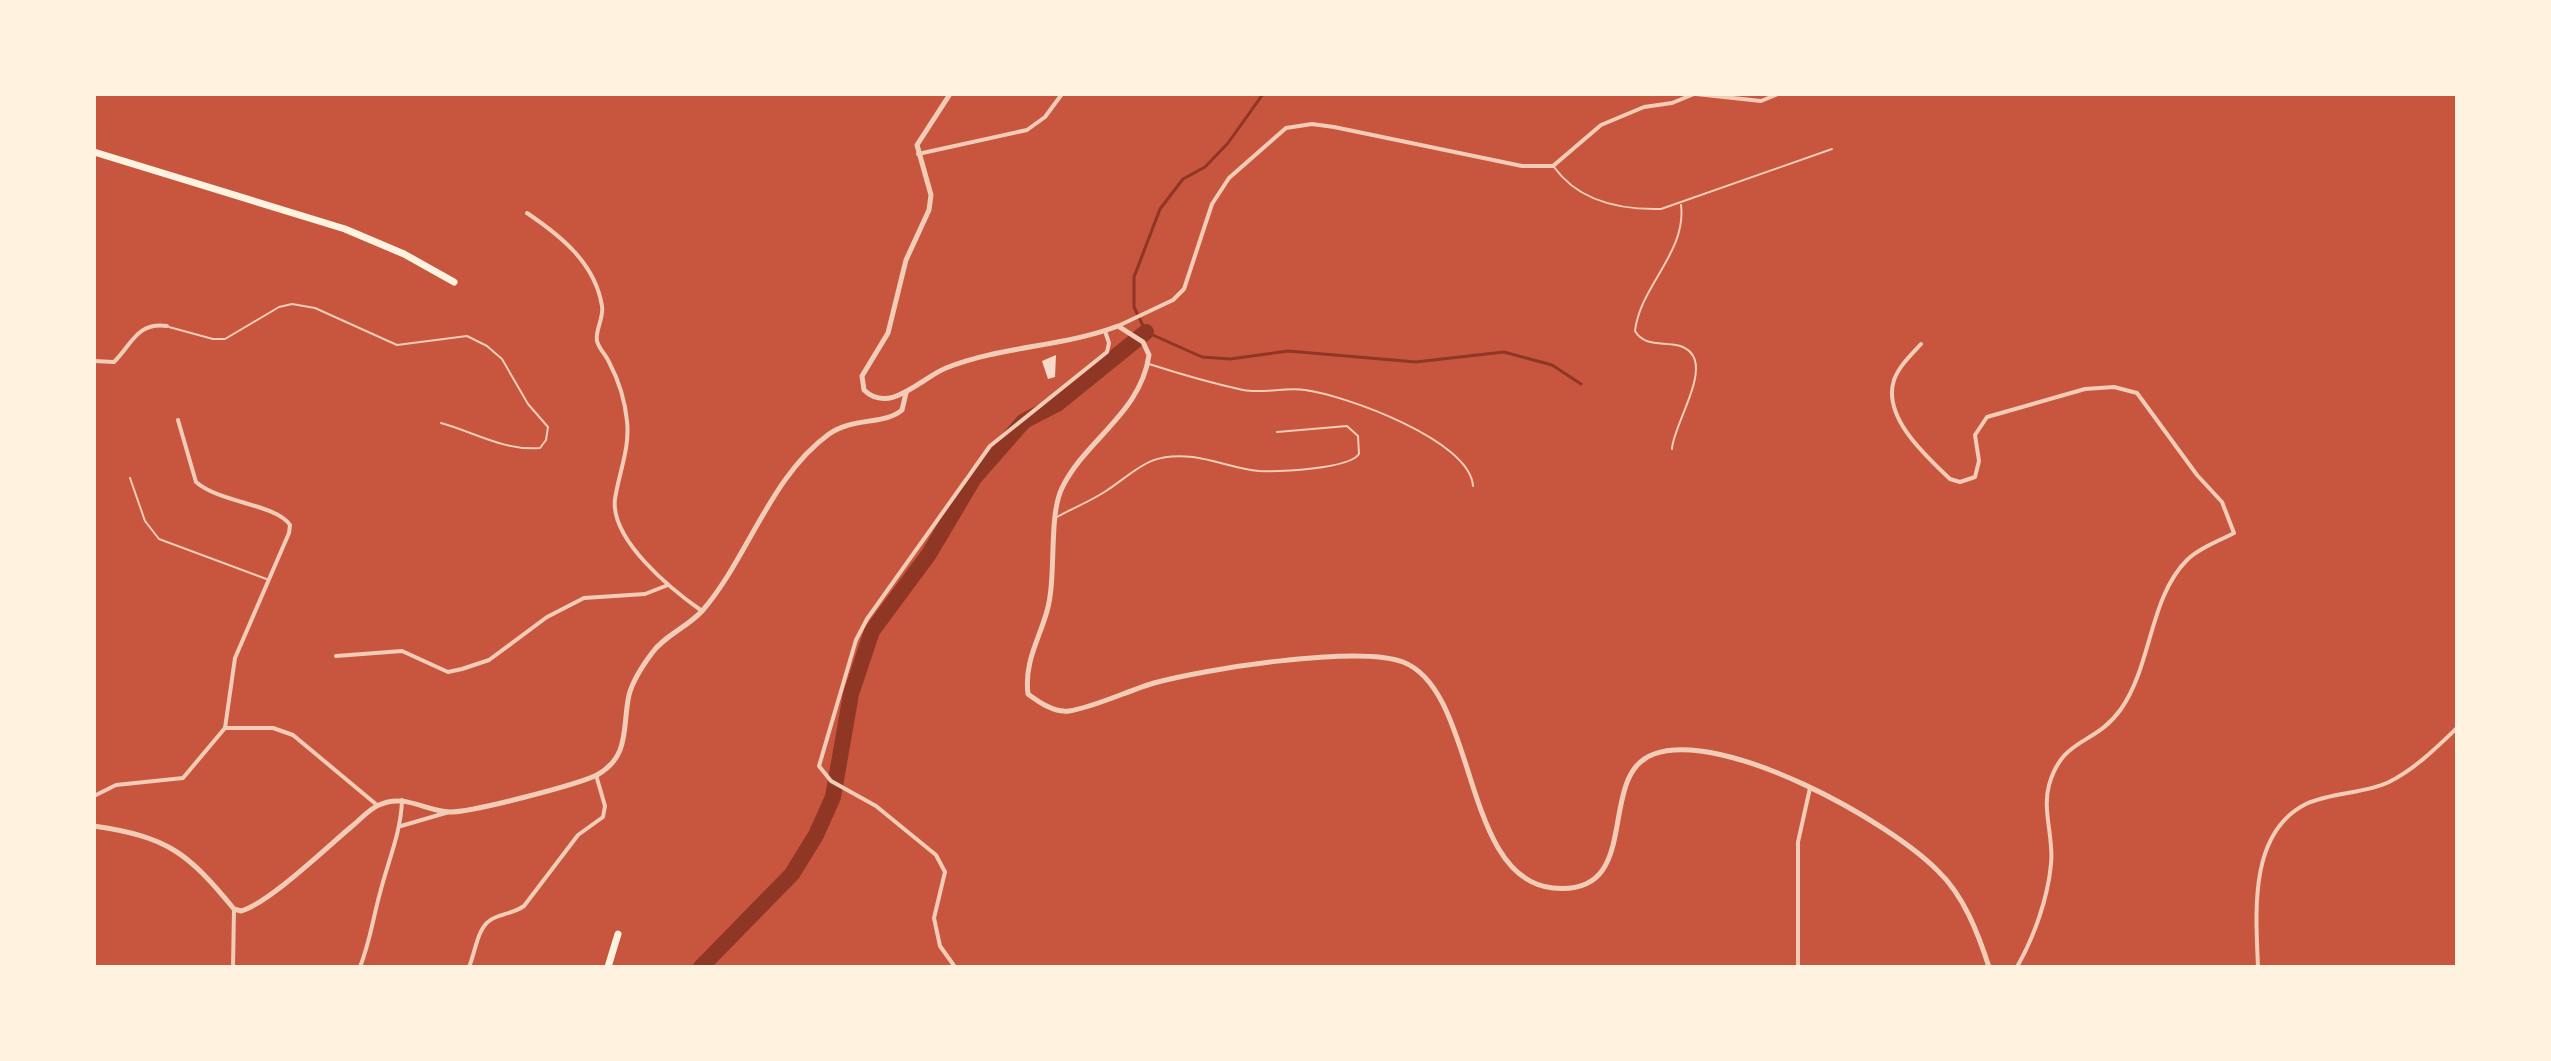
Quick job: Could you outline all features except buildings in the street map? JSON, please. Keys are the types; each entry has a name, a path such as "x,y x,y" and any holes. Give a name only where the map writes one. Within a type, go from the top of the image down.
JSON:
{"highway":[{"path":"94,152 345,229 404,254 454,282"},
{"path":"608,967 618,934"}],"street":[{"path":"950,94 920,137 918,154 931,195 929,210 906,260 888,333 862,376 862,385 869,394 885,399 906,393 947,367 997,353 1105,331 1173,300 1184,289 1212,204 1229,178 1286,128 1312,124 1334,127 1522,166 1553,166 1601,125 1644,107 1672,103 1695,94 1761,101 1778,94"},
{"path":"918,154 1027,130 1045,117 1062,94"},
{"path":"527,213 562,236 578,255 598,289 603,309 597,344 623,394 627,419 628,442 615,514 633,548 668,585 702,611"},
{"path":"94,361 114,362 136,334 154,324 167,326"},
{"path":"1118,326 1143,342 1148,363 1127,408 1062,487 1056,517 1048,610 1026,676 1028,694 1036,700 1067,711 1158,682 1338,654 1404,662 1421,674 1440,699 1494,841 1509,865 1527,880 1551,888 1569,888 1591,881 1605,868 1612,852 1622,797 1636,766 1656,753 1681,750 1714,753 1777,772 1810,788 1892,835 1939,871 1961,901 1989,967"},
{"path":"955,967 940,946 934,918 945,872 941,863 876,806 831,781 819,766 856,640 867,619 990,446 1107,352 1109,343 1105,331"},
{"path":"1921,344 1894,379 1892,398 1898,419 1950,479 1960,482 1975,477 1979,461 1975,435 1987,417 2085,389 2114,387 2137,393 2197,475 2222,502 2234,533 2200,551 2181,567 2165,597 2140,672 2123,707 2106,728 2057,759 2047,800 2052,863 2042,906 2017,967"},
{"path":"401,826 596,775 625,743 629,695 653,650 702,611 733,571 780,487 813,448 846,425 897,415 902,410 906,393"},
{"path":"94,796 116,785 183,778 225,728 235,658 289,533 289,521 227,500 196,482 178,420"},
{"path":"336,656 402,651 448,672 489,660 527,630 584,598 645,594 668,585"},
{"path":"225,728 273,728 293,735 377,805"},
{"path":"2258,967 2256,907 2261,869 2273,834 2304,805 2385,784 2409,771 2457,728"},
{"path":"469,967 482,927 490,919 513,913 524,906 578,835 603,817 605,806 596,775"},
{"path":"1798,967 1798,842 1810,788"},
{"path":"234,909 248,909 377,805 402,800 450,812"},
{"path":"360,967 371,941 379,896 401,826 402,800"},
{"path":"94,826 126,831 188,857 234,909 233,967"}],"lane":[{"path":"1553,166 1578,190 1615,206 1661,209 1832,149"},
{"path":"1672,449 1673,439 1688,405 1695,373 1693,358 1683,348 1650,343 1635,331 1643,303 1677,240 1683,222 1680,204"},
{"path":"167,326 213,339 225,339 279,307 292,304 315,308 397,345 421,345 467,336 487,346 502,359 528,404 548,427 546,440 540,448 528,449 512,447 441,423"},
{"path":"1148,363 1247,391 1304,389 1369,405 1432,438 1469,471 1473,486"},
{"path":"1056,517 1107,490 1138,466 1160,456 1192,457 1259,471 1352,461 1359,454 1358,436 1347,426 1277,432"},
{"path":"130,478 145,521 159,539 270,580"}],"waterway":[{"path":"1263,94 1228,143 1205,167 1183,179 1160,209 1134,277 1134,307 1146,332 1202,357 1230,359 1288,351 1416,362 1504,352 1552,365 1581,384"},
{"path":"701,967 792,874 816,835 833,797 851,694 872,631 929,554 974,478 1024,421 1057,404 1146,332"}]}
